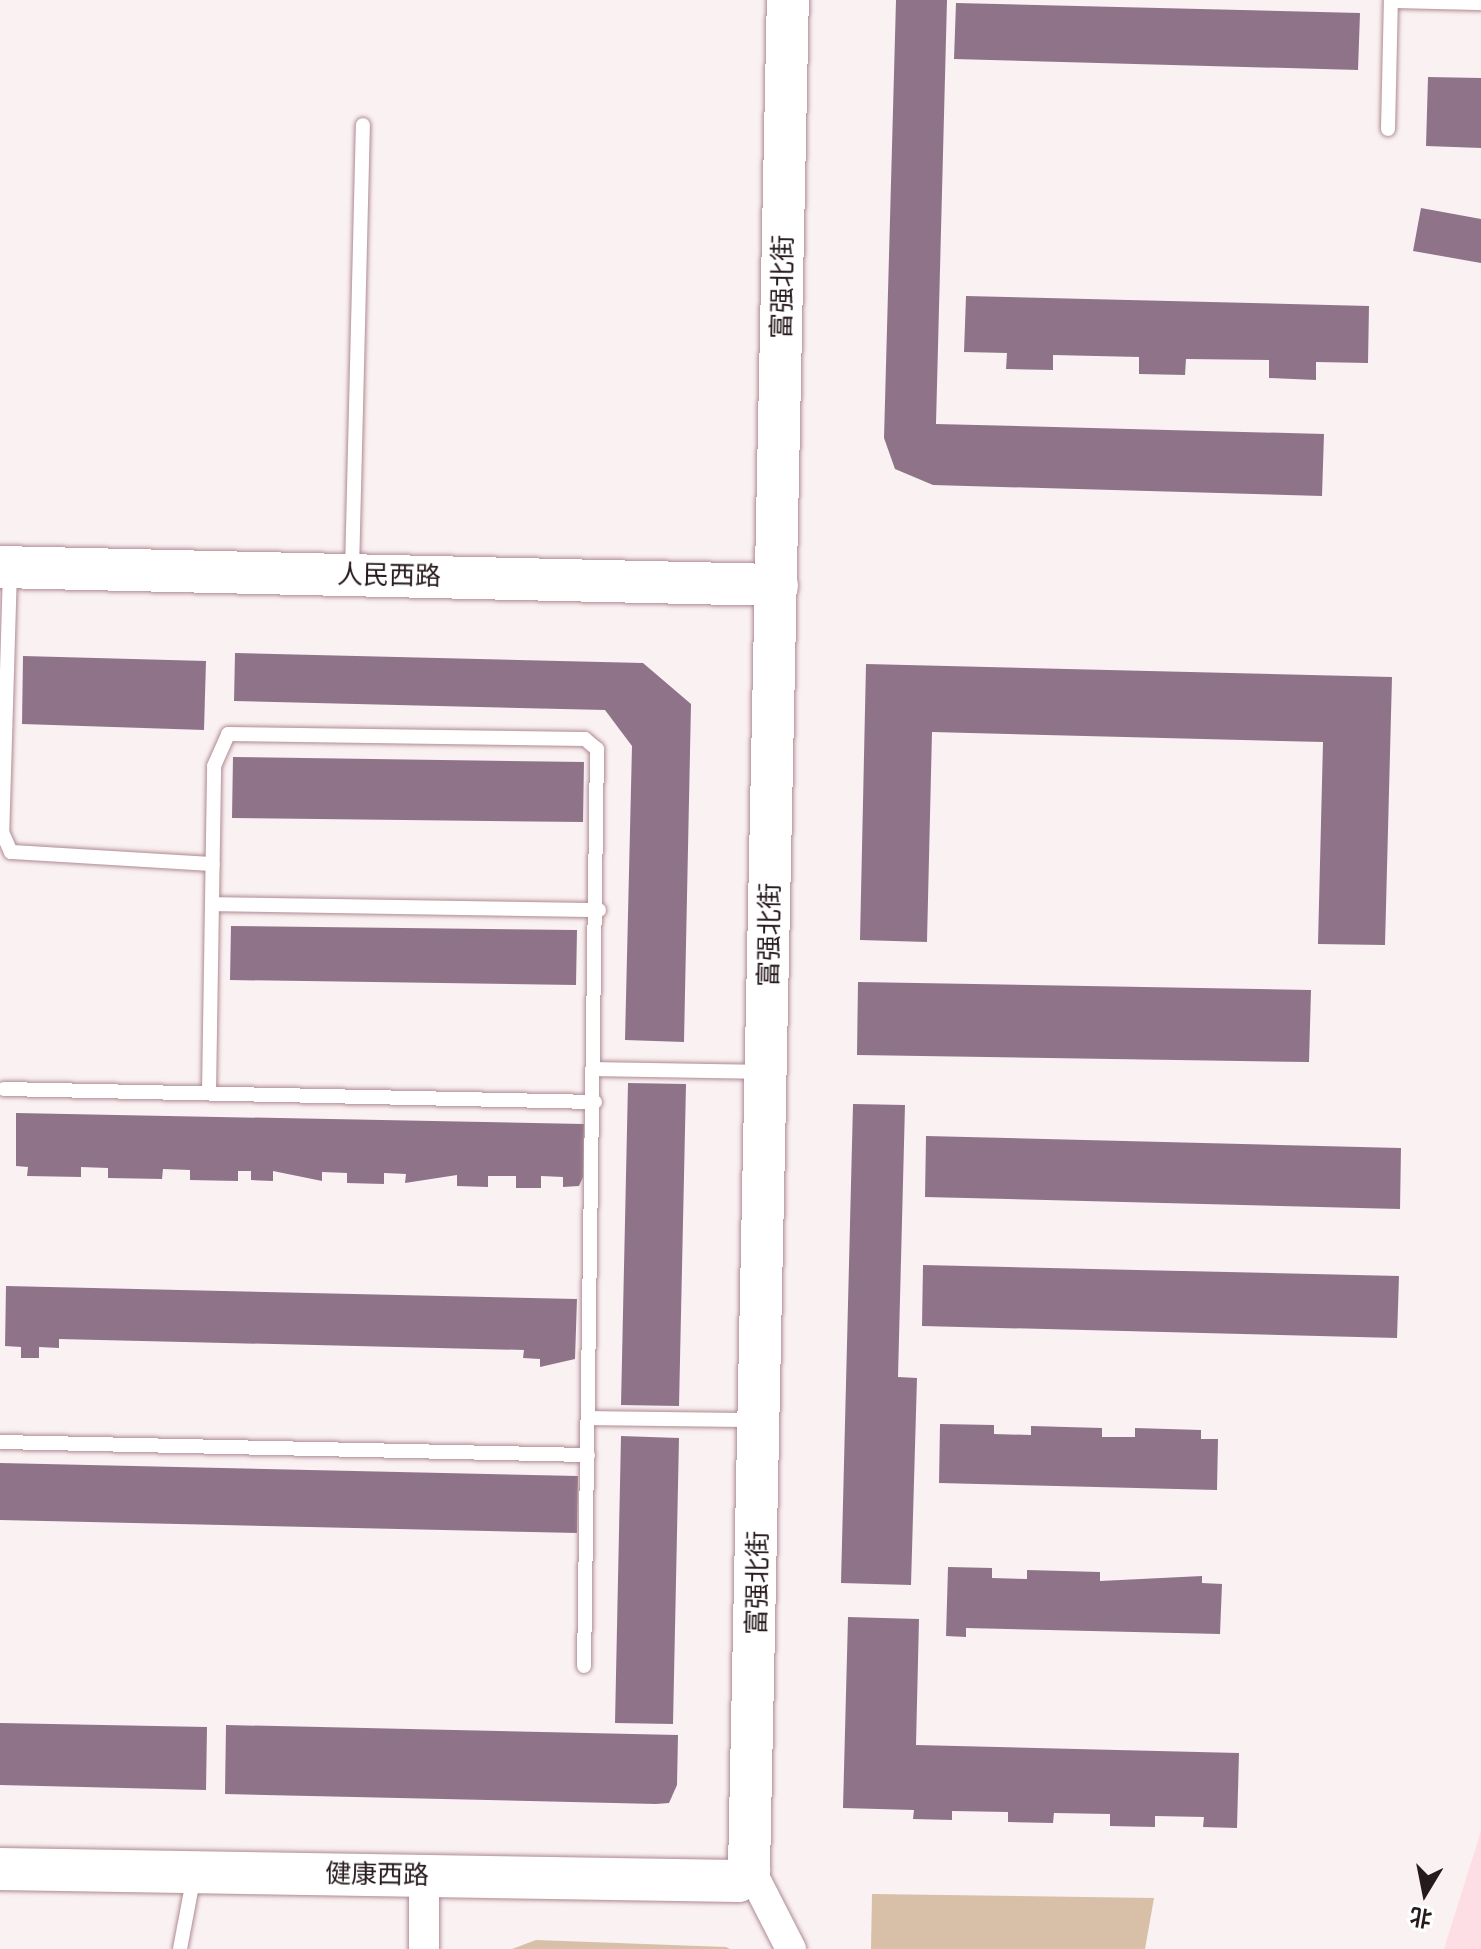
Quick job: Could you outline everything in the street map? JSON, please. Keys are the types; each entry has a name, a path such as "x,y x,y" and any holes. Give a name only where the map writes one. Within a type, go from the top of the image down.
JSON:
{"street":[{"name":"富强北街","path":"749,1869 761,1420 788,0"},
{"name":"人民西路","path":"5,567 777,585"},
{"name":"健康西路","path":"0,1869 738,1881 749,1869"},
{"path":"749,1869 791,1949"},
{"path":"424,1875 424,1949"}],"lane":[{"path":"1388,129 1391,1 1481,3"},
{"path":"352,575 363,125"},
{"path":"5,567 2,832 11,852 213,864"},
{"path":"209,1093 214,766 228,734 585,739 602,764 584,1666"},
{"path":"212,904 599,910"},
{"path":"596,1069 768,1072"},
{"path":"4,1089 595,1102"},
{"path":"589,1418 761,1420"},
{"path":"0,1442 588,1455"},
{"path":"180,1949 195,1872"}],"shaded area":[{"path":"1481,1831 1481,1949 1444,1949"},
{"path":"872,1894 1154,1898 1145,1949 871,1949"},
{"path":"536,1940 726,1947 730,1949 512,1949"}],"building":[{"path":"896,0 947,0 936,424 1324,434 1322,496 933,485 895,469 884,438"},
{"path":"956,3 1360,13 1358,70 954,59"},
{"path":"1428,77 1481,78 1481,148 1426,146"},
{"path":"1421,208 1481,219 1481,263 1413,251"},
{"path":"966,296 1369,306 1368,363 1316,362 1316,380 1269,378 1269,360 1186,359 1185,375 1139,374 1139,357 1053,355 1053,370 1006,369 1007,353 964,352"},
{"path":"235,653 643,663 691,704 684,1042 625,1040 632,746 605,710 234,701"},
{"path":"23,656 206,661 204,730 22,724"},
{"path":"866,664 1392,677 1385,945 1318,944 1323,742 932,732 927,942 860,940"},
{"path":"233,757 584,762 583,822 232,818"},
{"path":"231,926 577,930 576,985 230,980"},
{"path":"858,982 1311,990 1309,1062 857,1055"},
{"path":"628,1083 686,1084 679,1406 621,1405"},
{"path":"853,1104 905,1105 898,1377 917,1378 911,1585 841,1583"},
{"path":"16,1113 584,1124 583,1177 579,1186 563,1187 563,1177 541,1176 541,1188 516,1188 516,1176 488,1176 488,1187 457,1186 457,1175 405,1183 406,1174 384,1173 384,1184 347,1183 347,1173 322,1172 322,1181 273,1171 273,1181 251,1180 251,1171 238,1171 238,1181 190,1180 190,1170 163,1169 162,1179 108,1178 108,1168 81,1167 81,1177 27,1176 28,1167 16,1166"},
{"path":"926,1136 1401,1148 1400,1209 925,1197"},
{"path":"923,1265 1399,1276 1397,1338 922,1326"},
{"path":"6,1286 577,1299 575,1359 540,1367 540,1359 523,1358 524,1350 59,1339 59,1348 39,1347 39,1358 21,1358 21,1347 5,1346"},
{"path":"940,1424 994,1425 994,1434 1031,1435 1031,1426 1102,1428 1102,1437 1135,1437 1135,1428 1201,1430 1201,1439 1218,1439 1217,1490 939,1483"},
{"path":"621,1436 679,1438 673,1724 615,1723"},
{"path":"0,1463 578,1476 577,1533 0,1520"},
{"path":"948,1567 992,1568 992,1578 1027,1579 1027,1570 1100,1572 1100,1581 1202,1576 1202,1583 1222,1584 1220,1634 966,1628 966,1637 946,1636"},
{"path":"848,1617 919,1619 916,1745 1239,1753 1237,1828 1203,1827 1204,1817 1155,1816 1155,1827 1110,1826 1110,1814 1054,1813 1053,1823 1008,1822 1008,1812 952,1811 952,1820 913,1819 914,1810 843,1808"},
{"path":"0,1723 207,1727 206,1790 0,1785"},
{"path":"226,1725 678,1735 677,1785 669,1803 656,1804 225,1794"}]}
